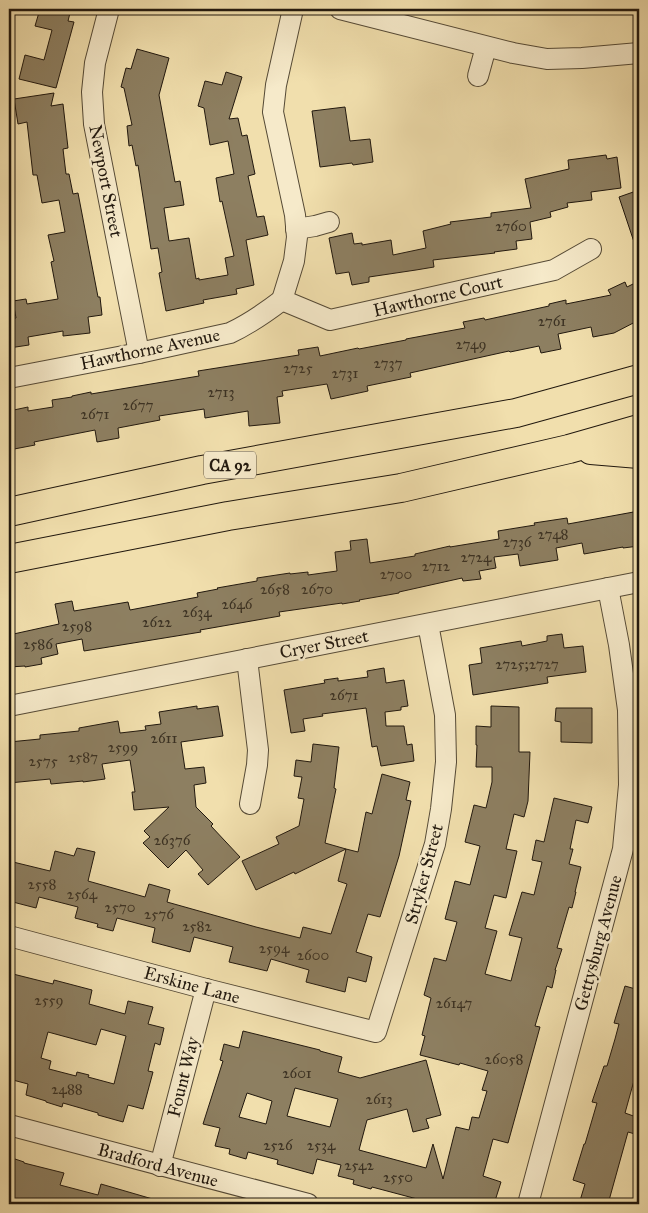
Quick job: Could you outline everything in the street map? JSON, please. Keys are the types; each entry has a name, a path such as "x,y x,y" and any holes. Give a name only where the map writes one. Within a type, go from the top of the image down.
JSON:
{"highway":[{"path":"452,424 639,359"},
{"name":"CA 92","path":"9,512 202,470 516,414 639,379"},
{"path":"9,559 228,516 401,488 570,449 639,429"},
{"path":"570,449 639,454"}],"street":[{"name":"Newport Street","path":"109,9 95,63 92,92 94,124 139,353"},
{"path":"282,300 294,261 297,237 295,215 273,112 276,85 294,9"},
{"path":"340,9 486,47 547,59 639,53"},
{"path":"478,76 486,47"},
{"path":"296,229 329,222"},
{"name":"Hawthorne Court","path":"282,300 330,320 554,270 591,249"},
{"name":"Hawthorne Avenue","path":"9,378 139,353 230,332 258,318 282,300"},
{"name":"Cryer Street","path":"9,706 639,582"},
{"name":"Gettysburg Avenue","path":"528,1204 623,849 629,785 628,710 619,645 608,588"},
{"name":"Stryker Street","path":"376,1032 435,844 441,809 446,762 444,716 428,624"},
{"path":"246,659 258,750 250,804"},
{"name":"Erskine Lane","path":"9,936 206,990 376,1032"},
{"name":"Fount Way","path":"160,1166 206,990"},
{"name":"Bradford Avenue","path":"9,1125 308,1204"}],"building":[{"path":"40,9 71,9 68,21 74,22 56,88 19,79 25,55 44,60 52,30 35,26"},
{"path":"137,49 169,58 159,95 175,182 180,181 184,205 164,208 169,241 189,238 196,279 199,278 199,280 228,275 225,258 234,256 216,178 234,174 228,141 210,145 204,108 198,106 205,81 222,85 226,72 242,77 229,119 238,118 242,136 247,135 255,174 248,176 257,217 264,216 268,235 246,240 254,285 236,289 237,294 203,300 204,303 166,311 159,273 162,272 158,248 151,249 138,165 136,166 132,145 129,146 127,126 132,125 124,88 121,87 126,68 131,69"},
{"path":"54,93 51,106 63,104 68,148 63,149 66,174 69,174 73,194 78,193 98,297 100,297 102,315 88,317 90,333 63,336 63,331 28,337 29,345 9,348 9,319 16,318 13,301 26,299 27,304 58,299 51,262 54,261 48,235 65,232 59,200 42,203 37,175 33,175 27,122 18,124 14,99"},
{"path":"345,107 350,141 370,139 373,162 320,167 312,111"},
{"path":"606,155 607,159 617,157 621,188 591,192 592,200 567,203 568,207 550,212 551,217 530,222 532,239 516,241 517,249 433,260 434,267 369,277 369,282 352,285 349,272 336,274 329,238 352,233 354,244 362,243 362,245 391,240 393,255 426,248 423,231 451,224 450,222 491,217 491,213 531,208 525,179 569,169 568,160"},
{"path":"639,190 639,251 637,251 619,197"},
{"path":"639,281 639,320 614,333 593,337 591,327 558,334 561,349 541,353 539,346 509,351 410,373 411,377 367,386 368,391 331,399 327,384 282,391 283,396 277,397 280,423 249,426 248,411 205,418 204,409 159,416 160,420 118,428 119,438 97,442 95,430 34,442 35,445 9,450 9,411 28,407 28,411 53,407 52,400 91,392 91,394 199,376 198,371 299,355 298,350 318,347 320,356 465,328 463,322 484,318 485,320 549,306 549,304 566,300 566,304 611,295 608,290 625,282 627,287"},
{"path":"639,511 639,546 584,554 582,543 556,548 558,560 520,566 518,554 494,557 496,568 479,571 481,579 463,581 462,578 360,601 279,612 280,616 200,630 201,632 84,651 82,639 56,644 58,654 41,658 42,664 9,667 9,635 59,624 55,604 72,601 74,611 128,602 130,610 198,597 197,593 257,581 257,578 290,573 308,572 308,575 337,571 335,552 351,550 350,541 367,539 370,563 415,556 415,554 450,546 499,539 498,531 535,525 534,523 567,518 568,524"},
{"path":"562,634 564,648 583,646 586,672 547,677 548,683 473,695 469,665 482,663 480,648 521,641 522,646 547,641 547,636"},
{"path":"384,668 386,683 404,680 408,706 401,707 401,710 385,712 386,726 404,726 407,745 412,744 414,761 381,766 377,746 372,747 366,708 322,714 323,716 303,719 305,731 291,733 284,690 325,683 324,680 338,678 338,681 368,677 367,671"},
{"path":"197,706 197,709 218,706 223,736 181,742 185,769 204,767 206,783 194,785 196,807 213,824 211,826 240,857 208,885 198,874 203,870 186,850 168,868 143,843 150,837 144,831 169,807 134,810 132,792 135,792 130,760 102,764 105,779 51,784 50,779 9,783 9,742 40,739 40,735 79,731 79,728 118,721 120,733 146,730 145,726 161,724 159,712"},
{"path":"491,706 519,707 519,752 530,752 528,801 524,817 514,814 506,849 517,851 506,898 494,895 485,928 497,931 485,974 511,981 522,938 509,935 522,892 534,895 542,862 532,860 536,840 544,842 554,798 592,807 588,823 576,820 570,849 573,849 569,864 581,867 576,892 572,908 569,907 557,948 562,949 555,970 552,988 547,986 535,1026 540,1027 508,1143 493,1139 483,1176 501,1182 494,1204 477,1200 475,1204 436,1204 372,1187 371,1189 353,1184 354,1180 338,1176 341,1165 317,1159 313,1174 277,1164 278,1160 248,1152 246,1159 229,1154 230,1149 215,1146 220,1128 203,1124 223,1061 220,1060 224,1044 239,1048 243,1031 342,1057 338,1072 360,1078 426,1060 441,1115 426,1119 429,1128 413,1132 407,1109 367,1120 359,1150 426,1168 433,1144 443,1179 456,1127 469,1130 472,1117 479,1118 487,1091 482,1090 488,1071 420,1055 425,1036 422,1035 431,998 424,995 434,958 446,961 457,922 445,919 455,881 470,885 480,846 465,842 474,805 486,808 492,782 492,767 476,767 476,726 491,727","holes":["295,1088 338,1099 330,1127 287,1116","247,1093 272,1101 266,1124 239,1117"]},
{"path":"556,708 592,708 592,743 561,742 561,722 555,721"},
{"path":"313,744 339,747 334,788 336,789 325,843 346,849 295,874 294,872 256,890 242,861 279,844 276,837 299,826 304,799 298,798 302,777 294,776 296,760 311,762"},
{"path":"382,774 410,782 406,800 411,801 399,856 380,917 368,914 356,952 372,957 366,982 348,977 345,992 306,982 309,970 271,959 267,971 229,962 233,947 194,937 190,952 152,942 155,928 117,918 113,931 97,927 98,924 75,918 78,907 39,897 36,908 9,901 9,861 50,871 55,851 74,856 77,848 95,852 88,881 145,897 149,884 170,890 167,902 300,938 303,927 331,934 347,884 338,881 346,849 358,852 366,812 372,814"},
{"path":"9,973 53,984 54,980 92,990 89,1004 125,1014 128,1001 153,1007 148,1024 164,1028 160,1045 155,1043 148,1071 153,1072 143,1109 128,1105 123,1122 63,1103 62,1107 26,1095 28,1084 9,1079","holes":["101,1029 126,1036 114,1084 77,1072 76,1076 49,1069 51,1061 41,1058 48,1032 96,1045"]},
{"path":"625,986 639,990 639,1078 635,1077 625,1113 639,1118 639,1120 635,1134 628,1132 608,1204 579,1204 585,1184 573,1180 597,1103 592,1102 604,1066 607,1066 615,1039 619,1024 614,1023"},
{"path":"9,1157 24,1163 64,1173 60,1185 98,1195 101,1184 156,1200 156,1204 11,1204 14,1194 9,1193"}]}
